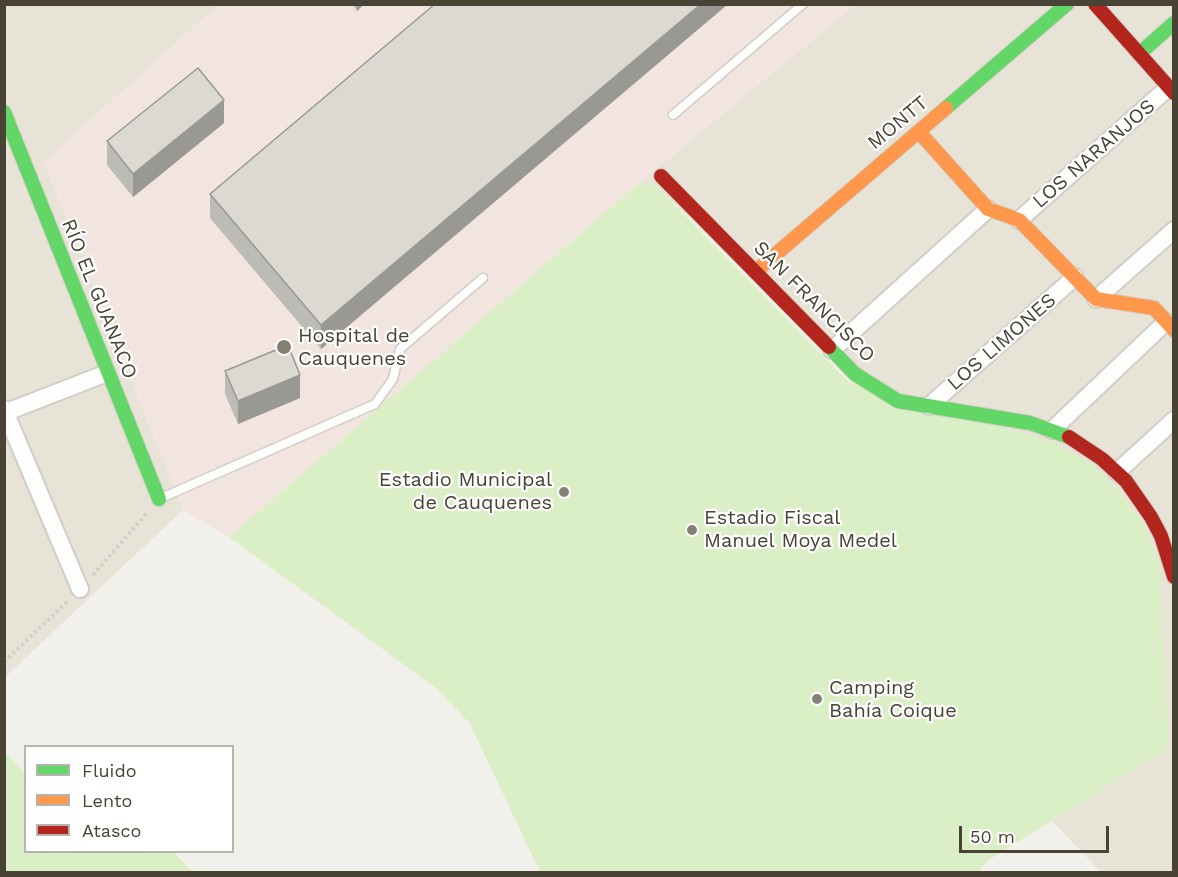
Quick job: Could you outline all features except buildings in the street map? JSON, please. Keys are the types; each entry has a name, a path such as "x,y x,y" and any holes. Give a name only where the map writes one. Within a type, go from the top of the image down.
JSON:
{"street":[{"name":"MONTT","path":"755,272 1068,4"},
{"path":"1095,4 1171,90"},
{"path":"1139,54 1173,23"},
{"name":"LOS NARANJOS","path":"1018,220 1171,90"},
{"name":"RÍO EL GUANACO","path":"4,112 159,499"},
{"path":"919,132 988,209 1018,220 1096,298 1154,308 1170,326 1052,430"},
{"name":"SAN FRANCISCO","path":"661,176 855,374 898,401 1018,421 1052,430 1086,448 1117,472 1140,498 1151,517 1161,536 1173,577"},
{"path":"832,350 988,209"},
{"path":"1096,298 1173,230"},
{"name":"LOS LIMONES","path":"929,406 1075,277"},
{"path":"80,589 5,411 107,373"},
{"path":"1117,472 1173,420"}],"lane":[{"path":"673,115 802,4"},
{"path":"159,499 375,404 393,379 400,349 483,278"}],"shaded area":[{"path":"5,5 218,5 44,162 183,510 5,677"},
{"name":"Hospital de Cauquenes","path":"218,5 855,5 638,184 229,537 183,510 44,161"},
{"path":"855,5 1173,5 1173,872 1101,872 1052,821 1169,748 894,411 654,184 638,184"}],"green space":[{"name":"Estadio Fiscal Manuel Moya Medel","path":"638,184 654,184 849,382 1050,441 1088,462 1117,488 1143,523 1159,563 1169,748 987,861 979,872 540,872 470,724 436,688 229,537"},
{"path":"4,751 24,771 24,853 174,853 193,872 5,872"}],"traffic: fast":[{"path":"946,108 1067,4"},
{"path":"1139,54 1174,23"},
{"path":"4,112 159,499"},
{"path":"829,347 855,374 898,401 1030,423 1069,437"}],"traffic: slow":[{"path":"755,272 946,108"},
{"path":"919,132 988,209 1019,220 1096,299 1154,308 1174,330"}],"traffic: jam":[{"path":"1095,4 1174,93"},
{"path":"661,176 829,347"},
{"path":"1069,437 1102,459 1126,481 1161,536 1174,577"}],"place":[{"name":"Hospital de Cauquenes","path":"284,347"},
{"name":"Estadio Municipal de Cauquenes","path":"564,492"},
{"name":"Estadio Fiscal Manuel Moya Medel","path":"692,530"},
{"name":"Camping Bahía Coique","path":"817,699"}]}
